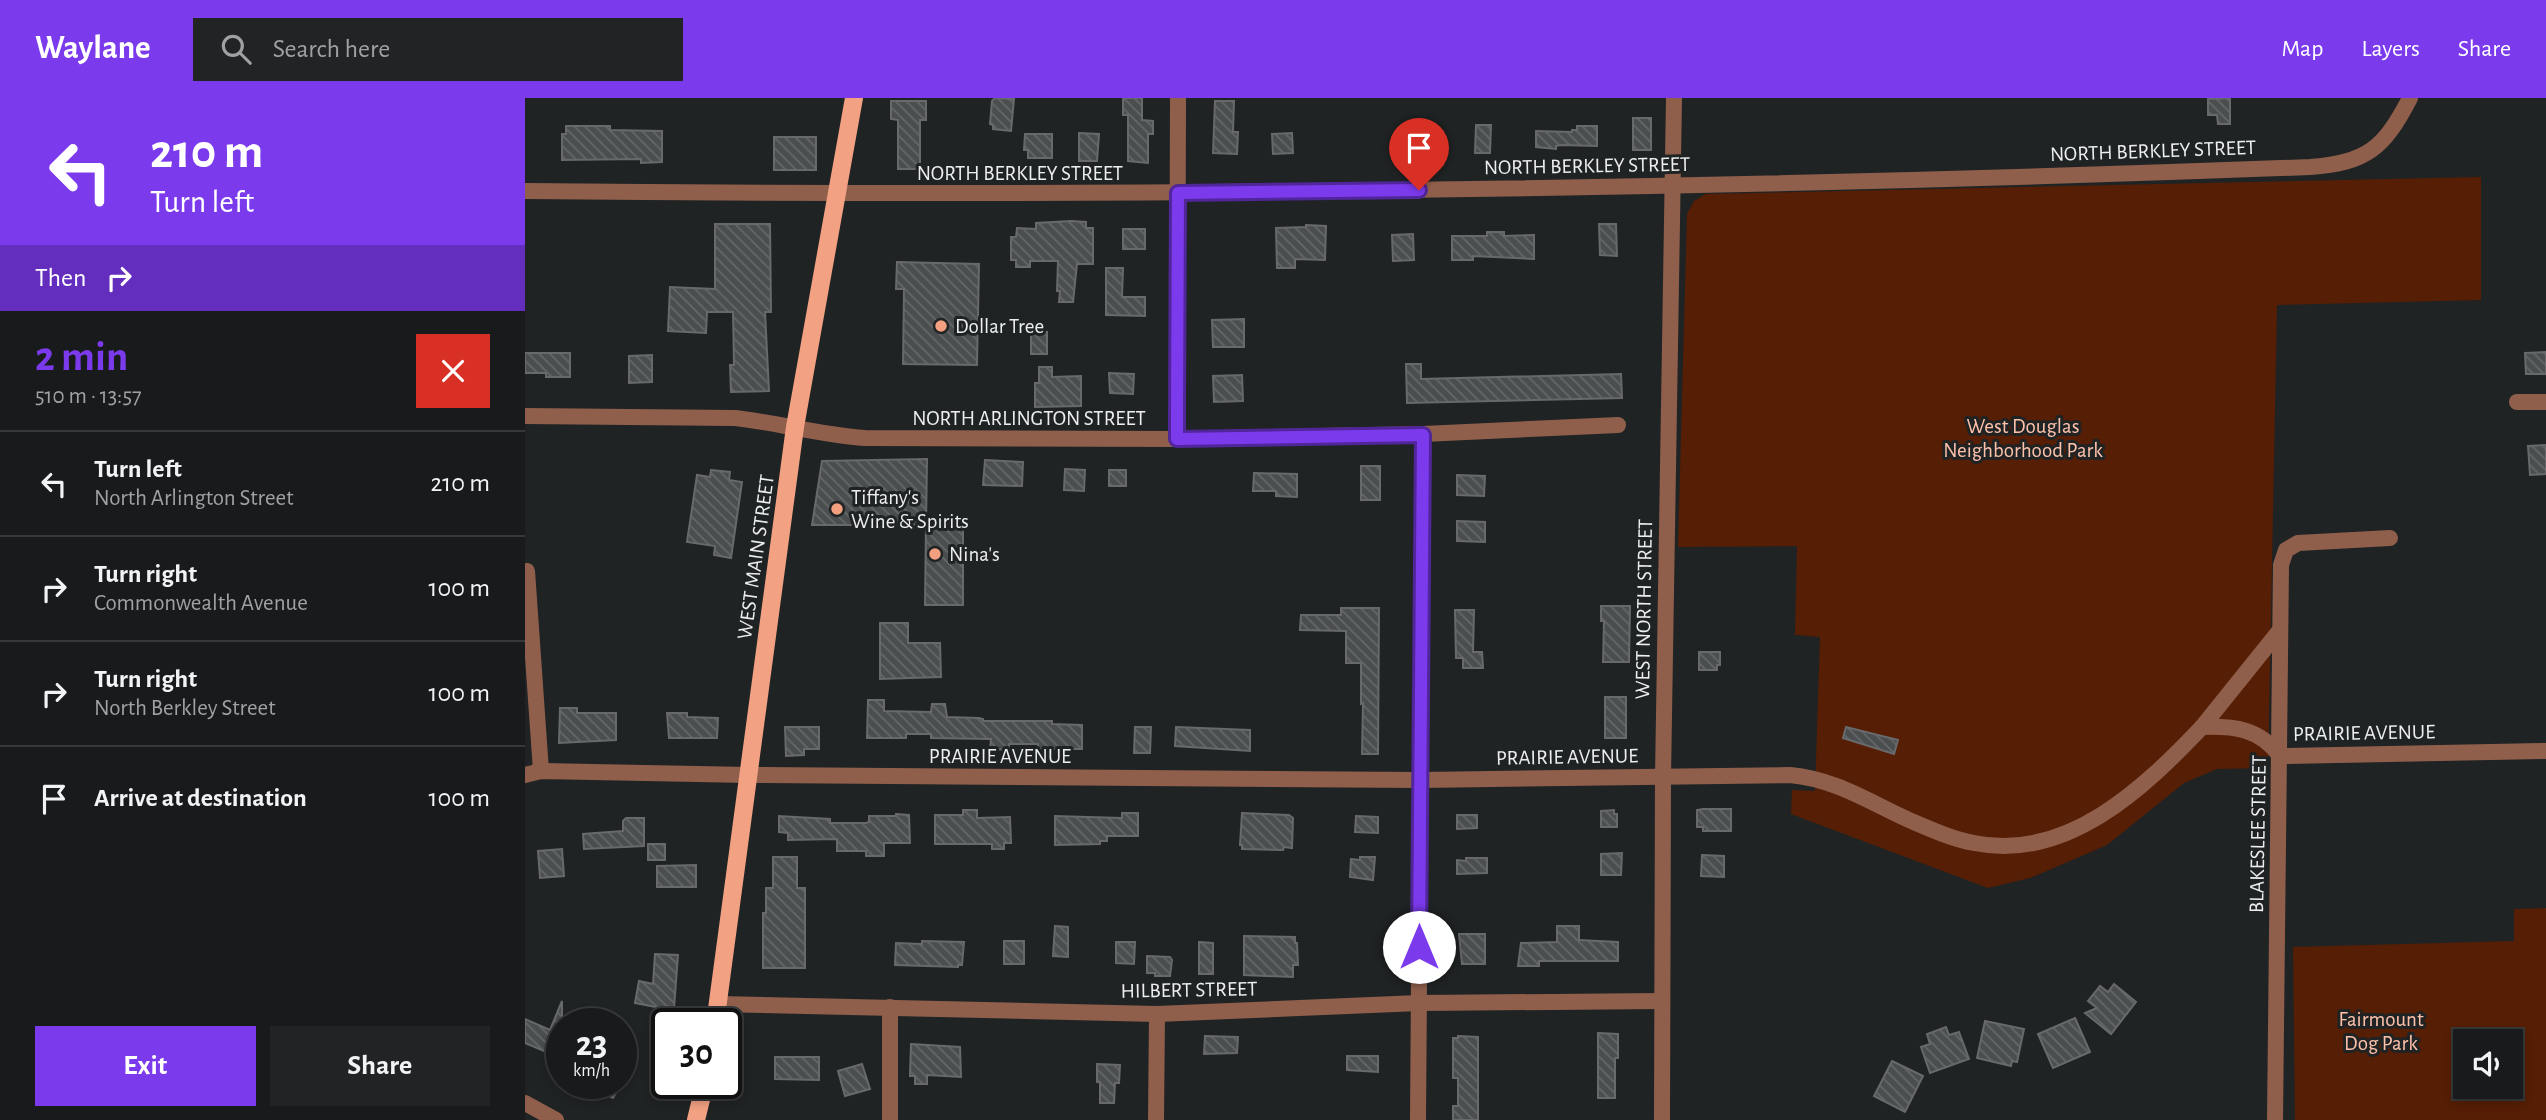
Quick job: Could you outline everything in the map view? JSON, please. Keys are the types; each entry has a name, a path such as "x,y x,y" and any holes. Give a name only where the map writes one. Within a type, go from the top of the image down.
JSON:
{"main road":[{"name":"WEST MAIN STREET","path":"717,1008 796,427 854,98"},
{"path":"696,1120 701,1099"}],"street":[{"path":"1177,439 1178,98"},
{"name":"WEST NORTH STREET","path":"1662,1120 1663,777 1674,98"},
{"name":"NORTH BERKLEY STREET","path":"525,191 1178,193 1673,186 2310,167 2337,165 2354,160 2383,141 2410,98"},
{"path":"2517,402 2546,402"},
{"name":"NORTH ARLINGTON STREET","path":"525,416 735,418 836,436 865,438 1177,439 1423,435 1618,425"},
{"path":"1418,1120 1423,435"},
{"name":"BLAKESLEE STREET","path":"2276,1120 2280,572 2286,550 2298,543 2390,538"},
{"path":"527,571 533,773"},
{"path":"2202,727 2280,630"},
{"name":"PRAIRIE AVENUE","path":"533,773 1420,780 1790,775 1815,778 1949,836 1976,844 2032,844 2087,825 2115,807 2202,727 2243,728 2266,739 2280,755 2546,751"},
{"name":"HILBERT STREET","path":"718,1004 1157,1014 1419,1003 1662,1001"},
{"path":"890,1007 890,1120"},
{"path":"1156,1120 1157,1014"},
{"path":"526,1107 556,1120"}],"green space":[{"name":"West Douglas Neighborhood Park","path":"2481,177 2481,300 2277,305 2268,768 2217,769 2184,783 2107,845 2030,878 1988,888 1791,814 1792,790 1815,791 1820,637 1795,635 1797,546 1678,547 1687,214 1694,201 1706,194"},
{"name":"Fairmount Dog Park","path":"2546,908 2546,1120 2295,1120 2293,947 2514,941 2514,909"}],"building":[{"path":"995,98 1014,99 1011,131 993,129 990,124 992,101"},
{"path":"1123,98 1142,98 1142,120 1153,121 1153,134 1148,134 1148,163 1128,161 1128,115 1123,115"},
{"path":"2230,98 2230,124 2218,124 2217,115 2208,115 2208,99"},
{"path":"891,101 926,101 926,120 920,120 920,169 898,169 898,120 891,119"},
{"path":"1215,101 1234,101 1233,132 1238,132 1237,154 1213,153"},
{"path":"1633,118 1651,118 1651,150 1633,150"},
{"path":"1476,125 1491,125 1490,153 1475,153"},
{"path":"566,126 610,126 610,130 662,131 662,162 641,163 641,159 562,160 562,134 566,134"},
{"path":"1577,126 1597,126 1597,146 1560,145 1556,146 1556,149 1536,147 1536,131 1572,132 1577,130"},
{"path":"1079,133 1099,134 1097,161 1079,161"},
{"path":"1292,133 1293,153 1273,154 1272,134"},
{"path":"1025,134 1052,134 1052,158 1028,158 1028,150 1024,150"},
{"path":"774,137 816,137 816,170 774,170"},
{"path":"1086,222 1086,228 1093,228 1093,264 1077,264 1073,302 1059,302 1058,261 1030,261 1030,267 1016,267 1016,260 1011,260 1011,237 1016,237 1017,228 1036,229 1036,223"},
{"path":"715,224 770,224 771,312 765,312 769,391 731,392 730,365 734,365 733,312 707,312 706,333 668,331 670,287 715,289"},
{"path":"1599,224 1616,224 1617,256 1600,255"},
{"path":"1326,226 1325,260 1295,259 1295,268 1277,268 1276,228"},
{"path":"1123,229 1145,229 1145,249 1123,249"},
{"path":"1487,232 1504,232 1504,236 1534,235 1534,259 1473,256 1473,260 1452,260 1452,236 1487,236"},
{"path":"1413,234 1414,260 1393,261 1392,235"},
{"name":"Dollar Tree","path":"897,262 979,264 977,365 903,364 904,289 896,289"},
{"path":"1106,268 1123,268 1122,297 1145,297 1145,316 1106,315"},
{"path":"1244,319 1244,347 1213,347 1212,320"},
{"path":"1031,332 1047,332 1047,354 1031,354"},
{"path":"2546,352 2546,374 2526,374 2525,353"},
{"path":"525,353 570,353 570,377 546,377 546,373 525,373"},
{"path":"652,355 652,382 629,383 629,356"},
{"path":"1406,364 1421,364 1421,379 1621,374 1622,398 1407,403"},
{"path":"1039,367 1052,367 1052,377 1081,376 1081,406 1035,407 1035,383 1039,383"},
{"path":"1109,373 1134,374 1133,394 1110,393"},
{"path":"1242,375 1243,401 1214,402 1213,376"},
{"path":"2546,445 2546,474 2530,475 2528,446"},
{"path":"927,459 926,525 812,525 822,461"},
{"path":"985,460 1023,462 1022,486 983,485"},
{"path":"1361,466 1380,466 1380,500 1361,500"},
{"path":"1065,469 1085,470 1084,491 1064,490"},
{"path":"711,470 730,472 729,480 742,482 731,558 714,555 715,546 687,542 697,475 710,477"},
{"path":"1109,470 1126,470 1126,486 1109,486"},
{"path":"1254,473 1297,474 1297,497 1276,496 1276,491 1253,491"},
{"path":"1457,475 1485,476 1484,496 1457,495"},
{"path":"1457,521 1485,522 1485,542 1457,541"},
{"path":"926,525 963,525 963,605 925,605"},
{"path":"1601,606 1630,606 1629,662 1603,662 1604,621 1601,621"},
{"path":"1341,608 1379,608 1378,754 1362,754 1361,663 1346,663 1346,631 1300,630 1301,615 1341,615"},
{"path":"1455,610 1474,610 1473,652 1482,652 1483,668 1463,668 1463,658 1456,658"},
{"path":"880,623 908,623 908,643 940,643 941,677 880,679"},
{"path":"1699,652 1720,652 1720,665 1717,665 1717,670 1699,670"},
{"path":"1605,697 1626,697 1626,738 1605,738"},
{"path":"868,700 884,700 884,711 931,712 932,704 945,704 947,717 979,718 983,721 1052,721 1052,724 1082,725 1082,749 1038,749 1038,744 1009,744 1009,750 990,749 991,739 931,738 931,734 906,734 906,738 867,738"},
{"path":"560,708 577,708 577,713 616,713 616,740 559,743"},
{"path":"667,713 718,718 717,738 669,738"},
{"path":"785,727 819,727 819,749 804,749 804,755 786,756"},
{"path":"1135,727 1151,727 1150,753 1134,753"},
{"path":"1176,727 1250,730 1250,751 1175,746"},
{"path":"1846,727 1898,740 1894,754 1843,738"},
{"path":"1731,809 1731,831 1703,831 1703,827 1697,827 1697,810"},
{"path":"963,810 977,810 977,818 1010,817 1011,843 1004,843 1004,849 992,849 992,844 935,844 935,815 963,815"},
{"path":"1614,810 1614,814 1617,814 1617,827 1601,827 1601,811"},
{"path":"1122,813 1138,813 1138,836 1107,836 1107,841 1100,841 1100,844 1055,845 1055,816 1122,818"},
{"path":"1242,813 1289,815 1293,818 1292,848 1242,849"},
{"path":"909,815 910,843 884,843 884,856 866,856 866,851 837,851 837,839 788,840 788,833 779,832 779,816 830,819 830,823 866,823 869,822 869,816"},
{"path":"1457,815 1477,815 1477,828 1457,829"},
{"path":"1356,816 1378,817 1378,833 1355,832"},
{"path":"626,818 644,818 644,846 584,849 583,834 623,831 623,821"},
{"path":"648,844 665,844 665,860 648,860"},
{"path":"562,849 564,876 540,878 538,851"},
{"path":"1622,853 1621,875 1601,875 1601,854"},
{"path":"1702,855 1724,856 1724,877 1701,876"},
{"path":"773,857 797,857 797,888 805,888 805,968 763,968 763,913 766,913 766,888 773,888"},
{"path":"1360,857 1375,857 1373,880 1350,877 1351,859 1360,860"},
{"path":"1466,858 1487,858 1487,873 1457,874 1457,860 1466,861"},
{"path":"696,865 696,887 657,887 657,866"},
{"path":"1055,926 1068,927 1068,957 1053,956"},
{"path":"1557,926 1579,926 1579,940 1618,942 1618,961 1539,961 1539,966 1518,966 1521,943 1557,942"},
{"path":"1459,934 1485,934 1485,964 1462,964"},
{"path":"1244,936 1295,937 1298,965 1293,965 1293,977 1244,975"},
{"path":"922,941 964,942 962,965 895,965 896,943 922,944"},
{"path":"1004,941 1024,941 1024,964 1004,964"},
{"path":"1116,942 1135,942 1134,964 1116,963"},
{"path":"1199,942 1213,943 1213,974 1199,974"},
{"path":"655,954 678,955 674,1008 635,1003 639,981 653,984"},
{"path":"1147,956 1170,957 1170,976 1147,973"},
{"path":"2114,984 2136,1002 2111,1034 2085,1013 2097,1008 2088,1001 2100,986 2108,992"},
{"path":"2075,1018 2090,1052 2053,1068 2038,1034"},
{"path":"525,1019 546,1028 546,1052 525,1043"},
{"path":"1985,1021 2024,1029 2017,1062 2012,1061 2011,1066 1977,1058"},
{"path":"1946,1027 1949,1035 1959,1032 1969,1059 1930,1073 1921,1047 1930,1044 1927,1034"},
{"path":"1598,1033 1618,1034 1615,1098 1598,1098"},
{"path":"1205,1036 1238,1037 1237,1053 1204,1054"},
{"path":"1478,1037 1478,1120 1453,1120 1453,1106 1458,1106 1458,1078 1453,1078 1453,1038"},
{"path":"911,1044 960,1047 961,1077 927,1075 927,1084 915,1084 915,1076 910,1076"},
{"path":"1347,1056 1378,1056 1378,1072 1347,1070"},
{"path":"775,1057 819,1057 819,1080 775,1079"},
{"path":"1892,1061 1923,1076 1905,1112 1874,1096"},
{"path":"862,1064 870,1089 845,1096 838,1071"},
{"path":"1097,1064 1120,1065 1119,1083 1115,1083 1114,1103 1100,1103"}],"place":[{"name":"Dollar Tree","path":"941,326"},
{"name":"Tiffany's Wine & Spirits","path":"837,509"},
{"name":"Nina's","path":"935,554"}],"route":[{"path":"1419,190 1178,193 1177,439 1423,435 1419,947"}]}
